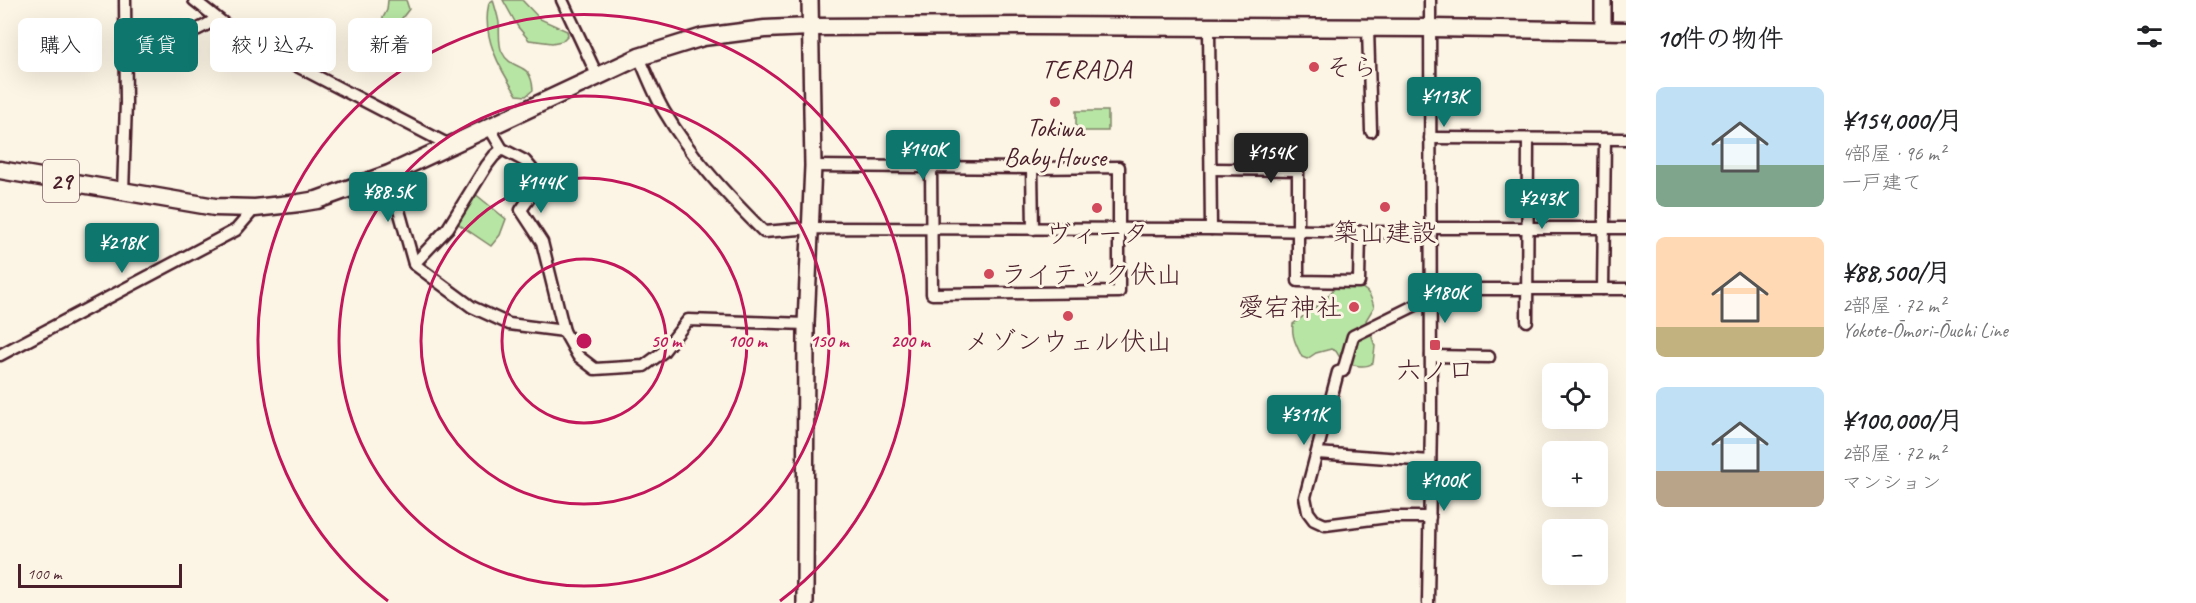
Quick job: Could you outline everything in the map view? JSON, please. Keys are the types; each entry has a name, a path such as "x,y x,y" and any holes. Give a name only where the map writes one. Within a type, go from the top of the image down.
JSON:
{"main road":[{"name":"29","path":"0,170 214,207 255,208 317,200 389,174 639,57 703,36 765,29 810,27 1430,28 1626,31"}],"street":[{"path":"125,0 125,18"},
{"path":"194,0 215,18"},
{"path":"562,0 597,75"},
{"path":"805,603 806,324 813,166 810,0"},
{"path":"1428,603 1431,356 1430,0"},
{"path":"1603,0 1603,31"},
{"path":"1209,28 1211,229"},
{"path":"1368,28 1371,131"},
{"path":"639,57 668,117 727,195 765,232 812,228 1211,229 1360,232 1626,228"},
{"path":"123,192 125,72"},
{"path":"308,72 451,146"},
{"path":"489,127 502,149 525,161 538,176 537,187 521,210 542,242 564,331 578,356 595,369 644,366 663,352 688,321 806,324"},
{"path":"1430,138 1626,139"},
{"path":"1527,321 1528,139"},
{"path":"1603,289 1605,139"},
{"path":"414,264 448,228 487,165 502,149"},
{"path":"813,166 1119,167 1119,292 932,294 931,167"},
{"path":"1032,168 1033,229"},
{"path":"1212,169 1298,170 1298,281 1359,282 1360,232"},
{"path":"389,174 414,264 472,307 509,324 564,331"},
{"path":"0,355 236,230 255,208"},
{"path":"1472,289 1626,290"},
{"path":"1430,298 1353,336 1343,371 1338,372 1305,497 1308,512 1314,520 1324,525 1388,517 1430,517"},
{"path":"1431,356 1489,357"},
{"path":"1317,453 1430,461"}],"green space":[{"path":"388,0 406,0 409,9 402,18 383,18 387,10"},
{"path":"493,0 499,20 502,52 511,62 525,70 532,80 533,90 526,96 517,95 494,52 487,15 489,3"},
{"path":"503,0 522,0 540,19 567,31 568,35 562,41 552,43 529,40 518,27"},
{"path":"1076,111 1108,111 1108,131 1076,131"},
{"path":"474,193 506,219 500,235 491,246 457,223"},
{"path":"1337,285 1362,288 1372,299 1374,307 1366,320 1375,346 1373,363 1369,365 1358,366 1342,361 1336,351 1331,349 1316,353 1307,359 1302,357 1296,345 1293,324 1325,300"}],"place":[{"name":"そら","path":"1314,67"},
{"name":"Tokiwa Baby House","path":"1055,102"},
{"name":"築山建設","path":"1385,207"},
{"name":"ヴィータ","path":"1097,208"},
{"name":"ライテック伏山","path":"989,274"},
{"name":"愛宕神社","path":"1354,307"},
{"name":"メゾンウェル伏山","path":"1068,316"},
{"name":"六ノ口","path":"1435,345"}],"district":[{"name":"TERADA","path":"1087,69"}]}
